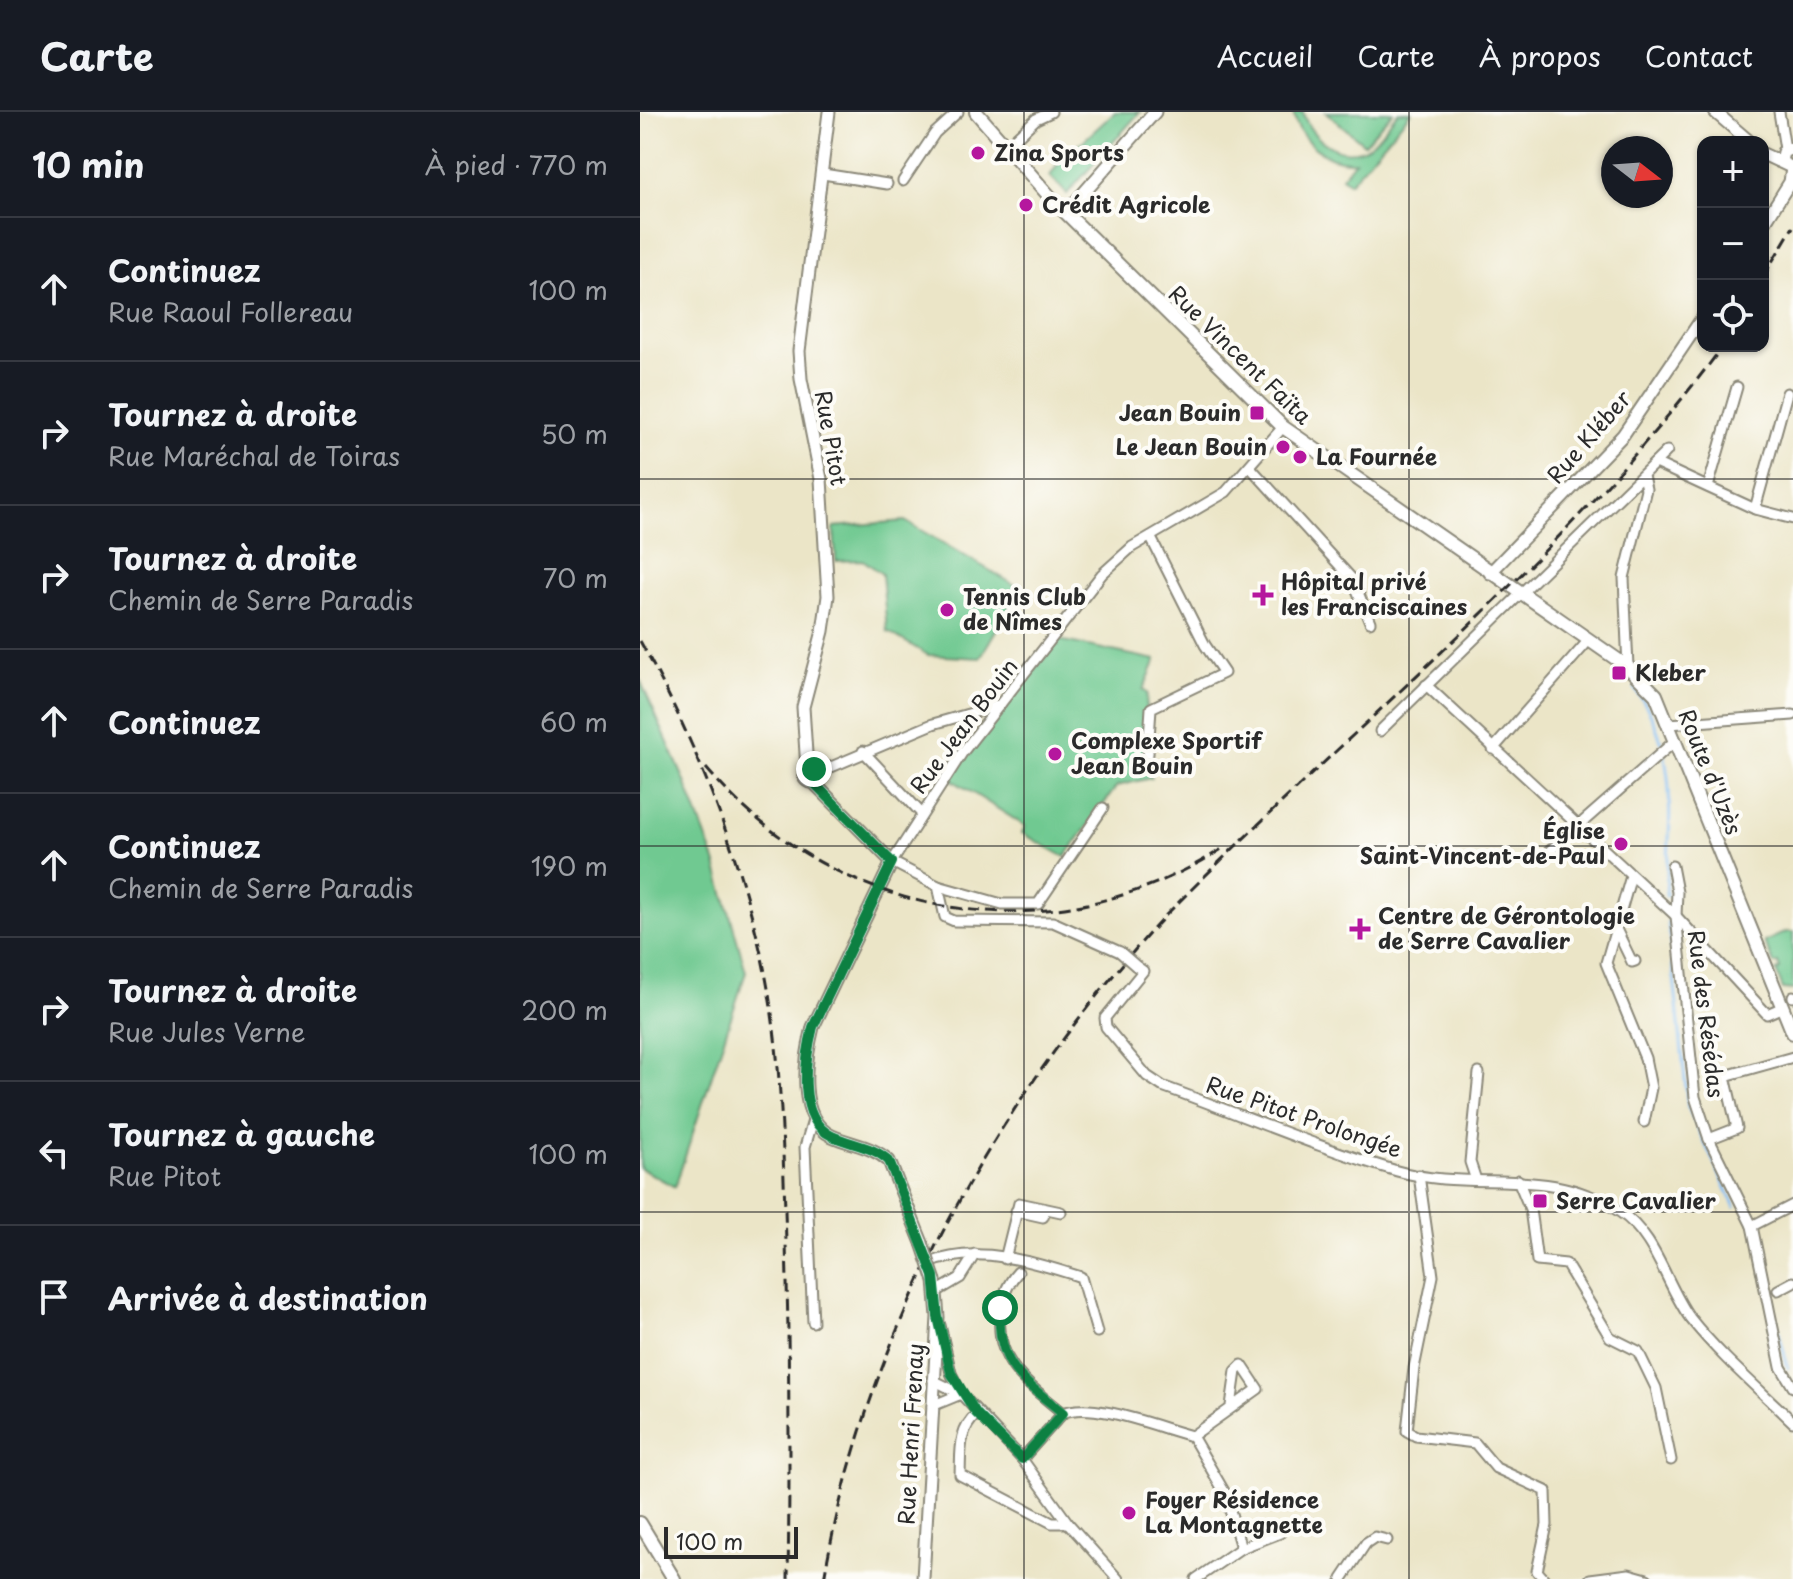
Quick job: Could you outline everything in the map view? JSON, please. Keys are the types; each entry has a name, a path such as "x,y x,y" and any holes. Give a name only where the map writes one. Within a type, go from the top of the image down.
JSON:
{"main road":[{"name":"Rue Vincent Faïta","path":"976,112 1067,212 1283,427 1516,591"},
{"name":"Route d'Uzès","path":"1516,591 1628,667 1656,695 1789,1003 1793,1033"},
{"path":"640,1523 674,1579"}],"street":[{"name":"Rue Pitot","path":"812,775 803,707 823,631 828,596 821,479 801,379 799,351 829,112"},
{"path":"903,181 935,133 958,112"},
{"path":"1006,147 1036,119 1051,112"},
{"path":"1067,212 1155,112"},
{"path":"1715,112 1743,136"},
{"path":"1779,112 1789,149 1781,161"},
{"path":"1769,156 1792,168 1790,182 1769,215"},
{"path":"823,174 887,184"},
{"name":"Rue Kléber","path":"1490,573 1623,435 1697,326"},
{"path":"1708,487 1737,387"},
{"path":"1755,509 1787,393"},
{"name":"Rue Jean Bouin","path":"892,862 962,753 1102,574 1132,547 1226,492 1283,427"},
{"path":"1380,731 1516,591 1667,451"},
{"path":"1655,463 1755,509 1793,519"},
{"path":"1250,467 1353,580 1370,622"},
{"path":"1628,667 1624,578 1646,489 1643,476"},
{"path":"1148,754 1151,708 1224,673 1205,645 1151,538"},
{"path":"1493,749 1589,640"},
{"path":"1426,685 1676,916 1767,1014 1789,1003"},
{"path":"1000,705 863,751 812,775 892,862 938,886 1002,904 1038,904 1103,808"},
{"path":"1669,724 1793,715"},
{"path":"1543,857 1676,740"},
{"path":"863,751 921,813"},
{"path":"813,1322 805,1147 813,1120 808,1091 813,1027 892,862"},
{"name":"Rue des Résédas","path":"1672,866 1695,1097 1709,1139 1752,1226 1781,1367 1791,1380"},
{"path":"1631,876 1614,925 1606,963 1645,1058 1651,1088 1644,1122"},
{"name":"Rue Pitot Prolongée","path":"938,886 945,917 954,921 1053,922 1120,952 1143,971 1105,1018 1106,1027 1147,1076 1176,1092 1398,1171 1419,1175 1433,1276 1414,1368 1407,1431 1416,1436 1475,1443 1496,1468 1546,1491 1547,1525 1537,1571 1544,1579"},
{"path":"1614,925 1632,962 1635,961"},
{"path":"1709,1139 1737,1128 1725,1076 1793,1057"},
{"path":"1476,1180 1470,1162 1479,1073"},
{"name":"Rue Henri Frenay","path":"813,1120 833,1137 879,1152 889,1161 922,1243 936,1261 938,1317 923,1579"},
{"path":"1419,1175 1559,1184 1591,1194 1624,1214 1643,1235 1689,1316 1793,1422"},
{"path":"1518,1180 1530,1209 1537,1261 1566,1264 1610,1337 1638,1351 1656,1388 1671,1460"},
{"path":"1005,1259 1019,1203 1061,1212"},
{"path":"1752,1226 1793,1205"},
{"path":"937,1286 960,1278 975,1254"},
{"path":"936,1261 975,1254 1049,1267 1081,1277 1097,1332"},
{"path":"953,1256 964,1270"},
{"path":"1018,1272 1010,1281 1000,1308 998,1335 1005,1357 1019,1376 1063,1413"},
{"path":"1778,1290 1793,1282"},
{"path":"938,1317 951,1373 961,1394 1022,1459 1068,1523 1118,1579"},
{"path":"934,1375 951,1373"},
{"path":"934,1375 961,1394"},
{"path":"932,1406 961,1394"},
{"path":"1192,1436 1231,1406"},
{"path":"1022,1459 1063,1413 1092,1409 1192,1436 1225,1493 1241,1548"},
{"path":"977,1414 967,1422 962,1435 960,1475 1052,1523 1068,1523"},
{"path":"1196,1579 1241,1548 1280,1533"},
{"path":"1342,1579 1366,1543 1375,1537 1387,1540"},
{"path":"1590,1579 1629,1574 1647,1579"}],"green space":[{"path":"1115,112 1140,112 1067,194 1050,176 1058,164"},
{"path":"1293,112 1303,112 1306,122 1319,139 1348,152 1372,143 1398,112 1411,112 1350,183 1342,177 1355,161 1334,158 1315,148 1301,132"},
{"path":"1326,112 1393,112 1364,144"},
{"name":"Tennis Club de Nîmes","path":"905,521 1020,588 980,658 928,655 887,631 882,574 863,560 836,561 834,527"},
{"name":"Complexe Sportif Jean Bouin","path":"1059,640 1156,660 1143,690 1147,693 1143,746 1151,778 1117,786 1065,857 1022,833 1025,826 949,778 958,762"},
{"path":"640,680 684,779 715,861 746,972 675,1187 640,1168"},
{"path":"1793,932 1793,990 1783,989 1776,971 1780,969 1778,963 1774,964 1764,942"}],"waterway":[{"path":"1635,689 1650,712 1666,762 1670,815 1666,896"},
{"path":"1668,922 1688,1107 1735,1207"},
{"path":"1774,1313 1788,1368"}],"railway":[{"path":"1769,267 1793,227"},
{"path":"824,1579 844,1486 872,1396 907,1308 948,1222 995,1140 1048,1061 1105,985 1167,914 1526,569 1661,424 1718,352"},
{"path":"640,641 694,751 724,827 749,905 772,1011 781,1110 786,1256 788,1579"},
{"path":"706,768 759,820 819,861 883,890 951,907 1020,912 1090,903 1159,882 1225,847"}],"place":[{"name":"Zina Sports","path":"978,153"},
{"name":"Crédit Agricole","path":"1026,205"},
{"name":"Jean Bouin","path":"1257,413"},
{"name":"Le Jean Bouin","path":"1283,447"},
{"name":"La Fournée","path":"1300,457"},
{"name":"Hôpital privé les Franciscaines","path":"1263,595"},
{"name":"Tennis Club de Nîmes","path":"947,610"},
{"name":"Kleber","path":"1619,673"},
{"name":"Complexe Sportif Jean Bouin","path":"1055,754"},
{"name":"Église Saint-Vincent-de-Paul","path":"1621,844"},
{"name":"Centre de Gérontologie de Serre Cavalier","path":"1360,929"},
{"name":"Serre Cavalier","path":"1540,1201"},
{"name":"Foyer Résidence La Montagnette","path":"1129,1513"}],"route":[{"path":"814,769 817,775 813,782 880,846 892,862 813,1027 809,1044 809,1111 823,1131 879,1152 889,1161 934,1276 938,1291 938,1317 951,1373 961,1394 976,1413 1022,1459 1063,1413 1019,1376 1005,1357 998,1335 1000,1308"}]}
